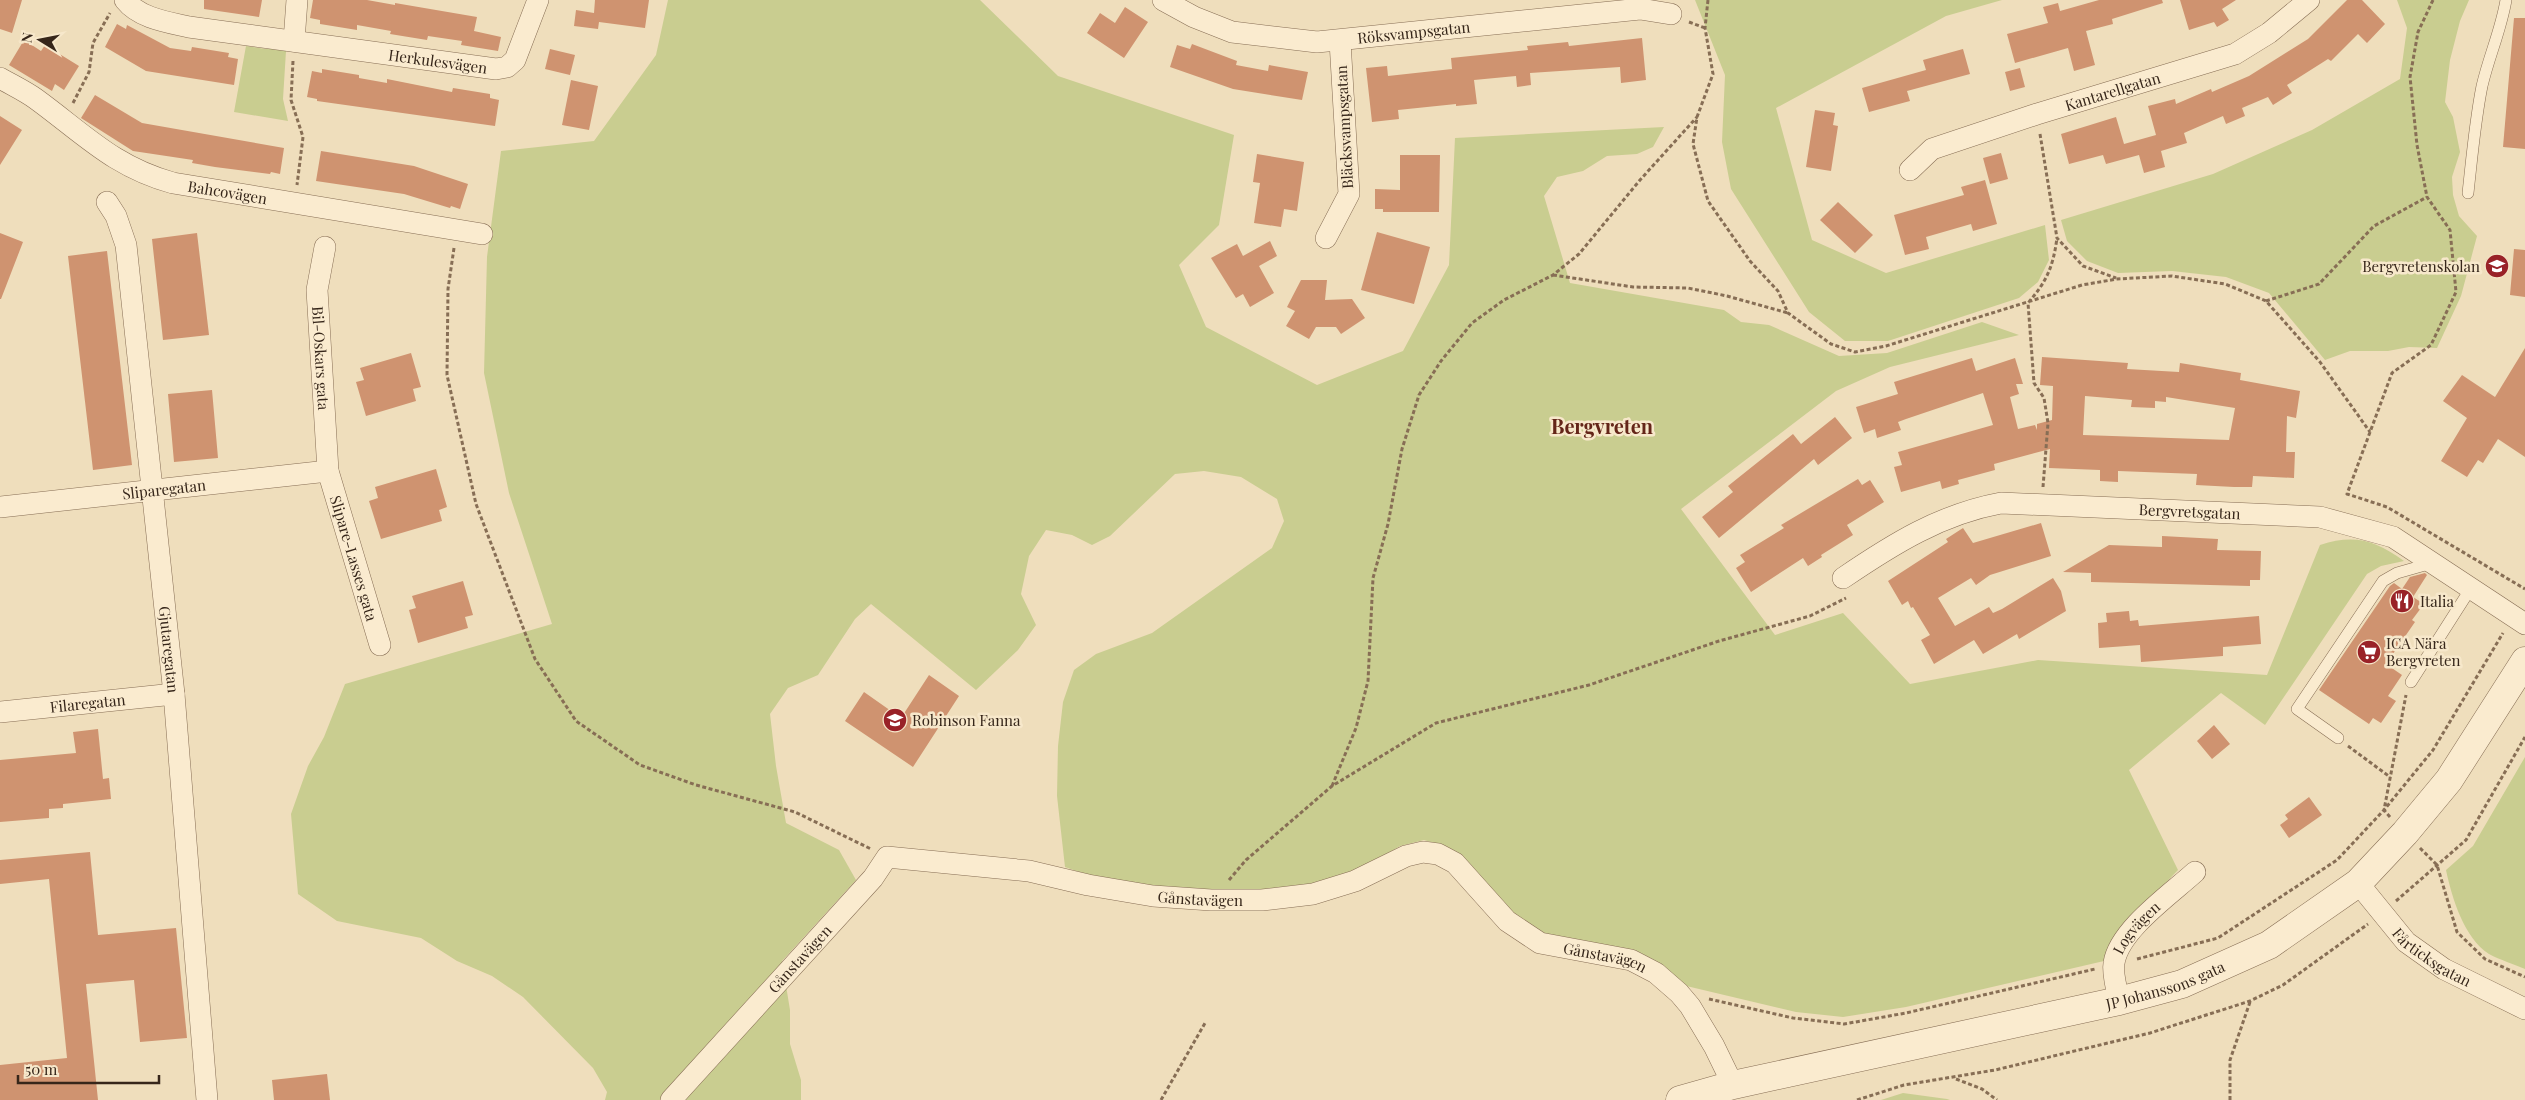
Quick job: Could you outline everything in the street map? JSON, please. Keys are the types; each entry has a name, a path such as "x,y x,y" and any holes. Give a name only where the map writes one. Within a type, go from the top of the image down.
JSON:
{"street":[{"path":"294,41 298,0"},
{"name":"Herkulesvägen","path":"119,5 173,23 496,69 507,67 515,60 522,47 538,0"},
{"name":"Röksvampsgatan","path":"1163,0 1194,17 1232,32 1317,42 1640,9 1670,14"},
{"name":"Kantarellgatan","path":"1910,170 1932,149 2037,114 2235,54 2269,33 2309,0"},
{"name":"Bläcksvampsgatan","path":"1326,238 1349,194 1340,41"},
{"name":"Bahcovägen","path":"0,78 36,99 62,121 126,166 153,178 173,183 482,234"},
{"name":"Gjutaregatan","path":"107,202 116,216 126,245 154,491 174,694 207,1100"},
{"name":"Bil-Oskars gata","path":"325,247 317,290 328,471"},
{"name":"Sliparegatan","path":"0,507 328,471"},
{"name":"Slipare-Lasses gata","path":"328,471 380,644"},
{"name":"Bergvretsgatan","path":"1848,586 1887,548 1951,516 1975,508 2001,504 2320,517 2393,537 2525,624"},
{"name":"JP Johanssons gata","path":"1680,1100 1733,1085 2119,1001 2182,984 2269,946 2358,883 2405,833 2449,780 2525,661"},
{"name":"Filaregatan","path":"0,712 174,694"},
{"name":"Gånstavägen","path":"672,1100 873,878 887,857 1029,871 1088,885 1153,896 1211,900 1262,900 1313,894 1355,881 1406,856 1423,852 1438,854 1454,863 1507,921 1540,944 1631,960 1656,973 1679,993 1690,1006 1714,1046 1733,1085"},
{"name":"Logvägen","path":"2119,1001 2114,965 2122,941 2136,924 2194,872"},
{"name":"Fårticksgatan","path":"2358,883 2406,942 2444,969 2525,1009"}],"lane":[{"path":"2468,193 2476,118 2482,86 2489,59 2502,24 2506,0"},
{"path":"2338,738 2297,709 2383,581 2397,573 2432,563"},
{"path":"2411,682 2471,588"}],"path":[{"path":"1708,0 1704,28 1713,74 1697,117 1693,144 1708,202 1750,261 1778,291 1788,313"},
{"path":"2433,0 2418,32 2410,77 2417,145 2428,197 2450,230 2456,292 2431,345 2392,373 2347,494 2387,507 2525,589"},
{"path":"62,121 82,90 89,72 93,43 119,5"},
{"path":"294,41 290,100 303,137 294,202"},
{"path":"2037,114 2057,238 2054,262 2044,284 2028,303 2034,383 2044,398 2048,423 2043,505"},
{"path":"1332,786 1356,728 1368,681 1373,578 1388,524 1402,448 1419,395 1441,361 1472,323 1504,300 1553,275 1580,254 1640,180 1697,117"},
{"path":"2266,301 2319,284 2374,226 2428,197"},
{"path":"456,230 448,289 447,375 476,504 535,659 576,721 640,765 696,785 795,812 887,857"},
{"path":"2057,238 2083,266 2116,278"},
{"path":"1553,275 1633,287 1688,288 1727,296 1788,313 1831,344 1855,352 1886,346 2082,285 2116,278 2172,276 2226,284 2266,301 2320,362 2370,432"},
{"path":"1211,900 1246,860 1332,786 1436,723 1589,685 1719,641 1810,616 1848,586"},
{"path":"2411,682 2404,700 2384,810 2437,864 2457,932 2485,959 2525,977"},
{"path":"2338,738 2390,777"},
{"path":"2230,1100 2230,1060 2250,1001"},
{"path":"1161,1100 1205,1023"},
{"path":"1954,1078 1982,1089 1997,1100"}],"green space":[{"path":"668,0 980,0 1058,76 1234,135 1219,225 1179,265 1206,327 1317,385 1403,351 1449,265 1455,138 1664,127 1653,147 1637,154 1607,156 1583,171 1557,177 1544,196 1570,283 1724,310 1741,322 1769,325 1839,356 1887,353 1982,322 2019,335 1890,367 1836,391 1681,509 1775,635 1843,613 1910,684 2038,660 2267,675 2320,545 2343,540 2364,541 2383,548 2404,561 2381,566 2367,574 2265,725 2221,693 2129,770 2178,870 2130,920 2104,961 1906,1007 1843,1017 1796,1012 1678,984 1543,937 1514,916 1441,845 1424,840 1400,846 1354,874 1313,886 1262,894 1155,887 1090,876 1065,867 1057,796 1058,746 1063,702 1074,670 1096,654 1152,633 1272,548 1284,521 1277,499 1241,477 1204,471 1175,474 1110,536 1092,545 1072,535 1046,530 1029,556 1021,594 1036,625 1018,650 976,690 871,604 855,619 818,675 788,688 770,714 776,766 786,823 839,850 856,880 782,961 790,1010 790,1044 801,1080 801,1100 605,1100 607,1092 593,1068 523,997 492,976 457,961 421,938 337,921 298,894 291,814 308,766 324,737 345,684 552,624 509,493 484,373 487,257 501,151 594,141 656,55"},
{"path":"1695,0 2002,0 1946,16 1776,108 1812,240 1886,273 2045,225 2049,260 2038,282 2019,298 1888,341 1845,341 1809,312 1731,189 1722,142 1725,75"},
{"path":"2397,0 2469,0 2460,21 2450,60 2445,102 2453,117 2460,152 2452,177 2453,195 2459,216 2477,236 2461,296 2437,348 2409,347 2388,351 2350,351 2325,360 2269,293 2226,277 2172,271 2118,273 2087,261 2067,241 2061,220 2213,174 2312,130 2400,79 2407,28"},
{"path":"246,46 266,49 271,46 283,47 286,51 283,99 288,121 234,112"},
{"path":"2525,757 2525,969 2489,954 2480,947 2460,916 2446,870 2473,846"},
{"path":"1903,1093 1947,1099 1950,1100 1881,1100"}],"building":[{"path":"0,0 22,0 12,33 0,29"},
{"path":"204,0 262,0 259,17 204,9"},
{"path":"313,0 367,0 477,17 474,31 501,37 498,51 461,45 462,41 428,36 427,40 390,34 391,31 357,25 357,30 320,24 320,20 310,18"},
{"path":"595,0 649,0 645,28 599,22 598,29 574,26 576,10 594,13"},
{"path":"2099,0 2162,0 2163,3 2112,19 2113,24 2086,31 2095,65 2074,71 2068,48 2015,63 2007,34 2048,23 2043,7 2058,3 2060,11"},
{"path":"2180,0 2236,0 2222,9 2229,20 2217,27 2214,22 2189,30"},
{"path":"2347,0 2362,0 2385,24 2367,43 2358,34 2331,61 2328,59 2287,85 2292,93 2273,105 2268,97 2242,108 2245,116 2226,124 2223,116 2184,133 2187,143 2161,151 2165,167 2144,173 2139,155 2106,164 2103,155 2069,164 2061,134 2116,117 2124,144 2156,135 2148,106 2175,99 2176,104 2211,89 2212,92 2249,76 2308,39"},
{"path":"1125,7 1148,22 1124,58 1087,33 1100,13 1115,23"},
{"path":"2514,18 2525,18 2525,149 2503,147"},
{"path":"117,24 126,29 127,25 170,48 191,51 192,47 229,53 228,57 238,59 234,85 146,71 105,47"},
{"path":"1642,38 1646,80 1621,83 1620,67 1530,73 1531,85 1517,87 1516,76 1474,80 1477,104 1456,106 1456,104 1398,110 1399,119 1372,122 1366,68 1387,66 1388,76 1452,69 1451,58 1528,50 1527,46 1568,42 1569,46"},
{"path":"24,40 41,51 45,45 79,66 64,90 55,84 52,91 9,65"},
{"path":"1192,44 1237,61 1236,65 1268,71 1269,65 1308,72 1302,100 1233,89 1170,67 1177,45 1190,49"},
{"path":"550,49 575,55 570,75 545,69"},
{"path":"1963,49 1970,74 1907,91 1910,101 1869,112 1862,88 1926,70 1923,60"},
{"path":"2020,68 2025,87 2010,91 2005,72"},
{"path":"322,69 359,75 359,78 387,83 387,79 452,92 453,88 490,94 490,98 499,100 495,126 317,101 317,99 307,97 312,71 322,73"},
{"path":"571,80 598,86 589,130 562,125"},
{"path":"95,95 142,123 284,148 280,174 215,167 192,163 193,160 133,151 81,118"},
{"path":"1815,110 1835,113 1833,125 1838,126 1831,171 1806,167"},
{"path":"0,116 22,130 0,165"},
{"path":"321,151 414,166 468,184 460,209 451,206 450,208 404,194 316,181"},
{"path":"2001,153 2008,179 1990,184 1983,158"},
{"path":"1257,154 1304,162 1297,211 1284,209 1281,227 1254,223 1260,183 1253,182"},
{"path":"1400,155 1440,155 1439,212 1383,212 1383,209 1375,209 1375,189 1400,190"},
{"path":"1985,180 1997,224 1973,231 1971,224 1926,237 1929,249 1905,255 1894,215 1964,195 1961,187"},
{"path":"1838,202 1873,235 1855,253 1820,220"},
{"path":"1377,232 1430,247 1414,304 1361,290"},
{"path":"0,233 23,242 1,299 0,299"},
{"path":"197,233 209,335 163,340 152,239"},
{"path":"1270,241 1277,256 1259,266 1274,293 1250,307 1243,294 1236,298 1211,258 1237,244 1243,256"},
{"path":"2514,249 2525,250 2525,297 2510,295"},
{"path":"107,251 132,465 93,470 68,256"},
{"path":"1301,280 1327,280 1325,300 1352,299 1365,318 1341,334 1336,327 1316,327 1309,339 1286,326 1295,311 1287,307"},
{"path":"2525,348 2525,457 2498,439 2483,463 2478,460 2467,477 2441,461 2467,418 2443,401 2462,375 2495,397"},
{"path":"411,353 421,387 413,389 416,401 366,416 356,382 364,380 360,368"},
{"path":"2042,357 2128,363 2127,369 2179,372 2180,363 2241,373 2240,380 2300,391 2296,418 2287,416 2286,452 2295,452 2294,478 2253,476 2252,487 2234,487 2196,485 2197,474 2118,471 2118,482 2100,481 2100,470 2049,468 2050,449 1994,464 1995,470 1958,480 1959,484 1942,489 1940,481 1901,492 1894,467 1902,465 1898,452 1993,425 1983,393 1898,422 1901,430 1877,438 1875,429 1864,433 1856,407 1898,394 1894,382 1972,358 1976,371 2015,358 2023,384 2016,384 2019,394 2010,397 2018,429 2035,425 2037,430 2037,424 2052,420 2053,386 2040,385","holes":["2085,396 2132,400 2131,407 2155,408 2155,401 2166,402 2166,397 2235,408 2229,440 2083,435"]},
{"path":"212,390 218,458 174,462 168,394"},
{"path":"1835,417 1852,438 1818,465 1814,459 1719,538 1702,517 1733,492 1728,486 1793,434 1801,444"},
{"path":"436,469 447,507 439,510 442,521 381,539 369,501 378,498 375,487"},
{"path":"1858,479 1862,485 1870,480 1884,502 1847,525 1853,535 1821,555 1822,557 1808,566 1803,558 1751,592 1736,568 1745,562 1740,555 1784,528 1781,525"},
{"path":"2041,523 2051,556 1990,575 1976,585 1971,578 1938,598 1955,626 1989,607 1993,613 2002,609 2053,578 2061,591 2066,611 2019,639 2017,634 1983,654 1974,640 1934,664 1921,640 1930,635 1913,607 1911,608 1908,601 1902,605 1888,581 1948,542 1946,539 1963,528 1973,543"},
{"path":"2162,536 2218,539 2217,550 2261,551 2260,580 2250,580 2250,586 2091,582 2091,573 2063,572 2109,545 2162,547"},
{"name":"ICA Nära Bergvreten","path":"2425,573 2427,575 2413,597 2424,604 2412,620 2415,622 2386,664 2402,675 2388,696 2396,701 2381,723 2373,718 2369,724 2319,690 2390,586 2394,583 2402,589 2410,577"},
{"path":"463,581 473,615 465,617 468,628 418,643 409,610 416,608 412,596"},
{"path":"2129,611 2130,621 2138,620 2139,626 2259,616 2261,644 2223,647 2223,656 2141,662 2140,645 2099,648 2098,623 2107,622 2106,613"},
{"name":"Robinson Fanna","path":"929,675 959,696 913,767 845,721 864,692 901,718"},
{"path":"2214,725 2230,744 2212,759 2197,741"},
{"path":"98,729 103,779 109,778 111,799 63,804 63,808 49,809 49,818 0,822 0,760 76,753 73,732"},
{"path":"2309,797 2322,815 2289,838 2280,825 2288,819 2285,815"},
{"path":"90,852 98,935 176,928 187,1038 140,1042 134,980 86,984 98,1100 0,1100 0,1065 67,1058 49,879 0,884 0,860"},
{"path":"327,1074 330,1100 274,1100 272,1080"}],"place":[{"name":"Bergvretenskolan","path":"2497,266"},
{"name":"Italia","path":"2402,601"},
{"name":"ICA Nära Bergvreten","path":"2369,652"},
{"name":"Robinson Fanna","path":"895,720"}],"district":[{"name":"Bergvreten","path":"1602,425"}]}
